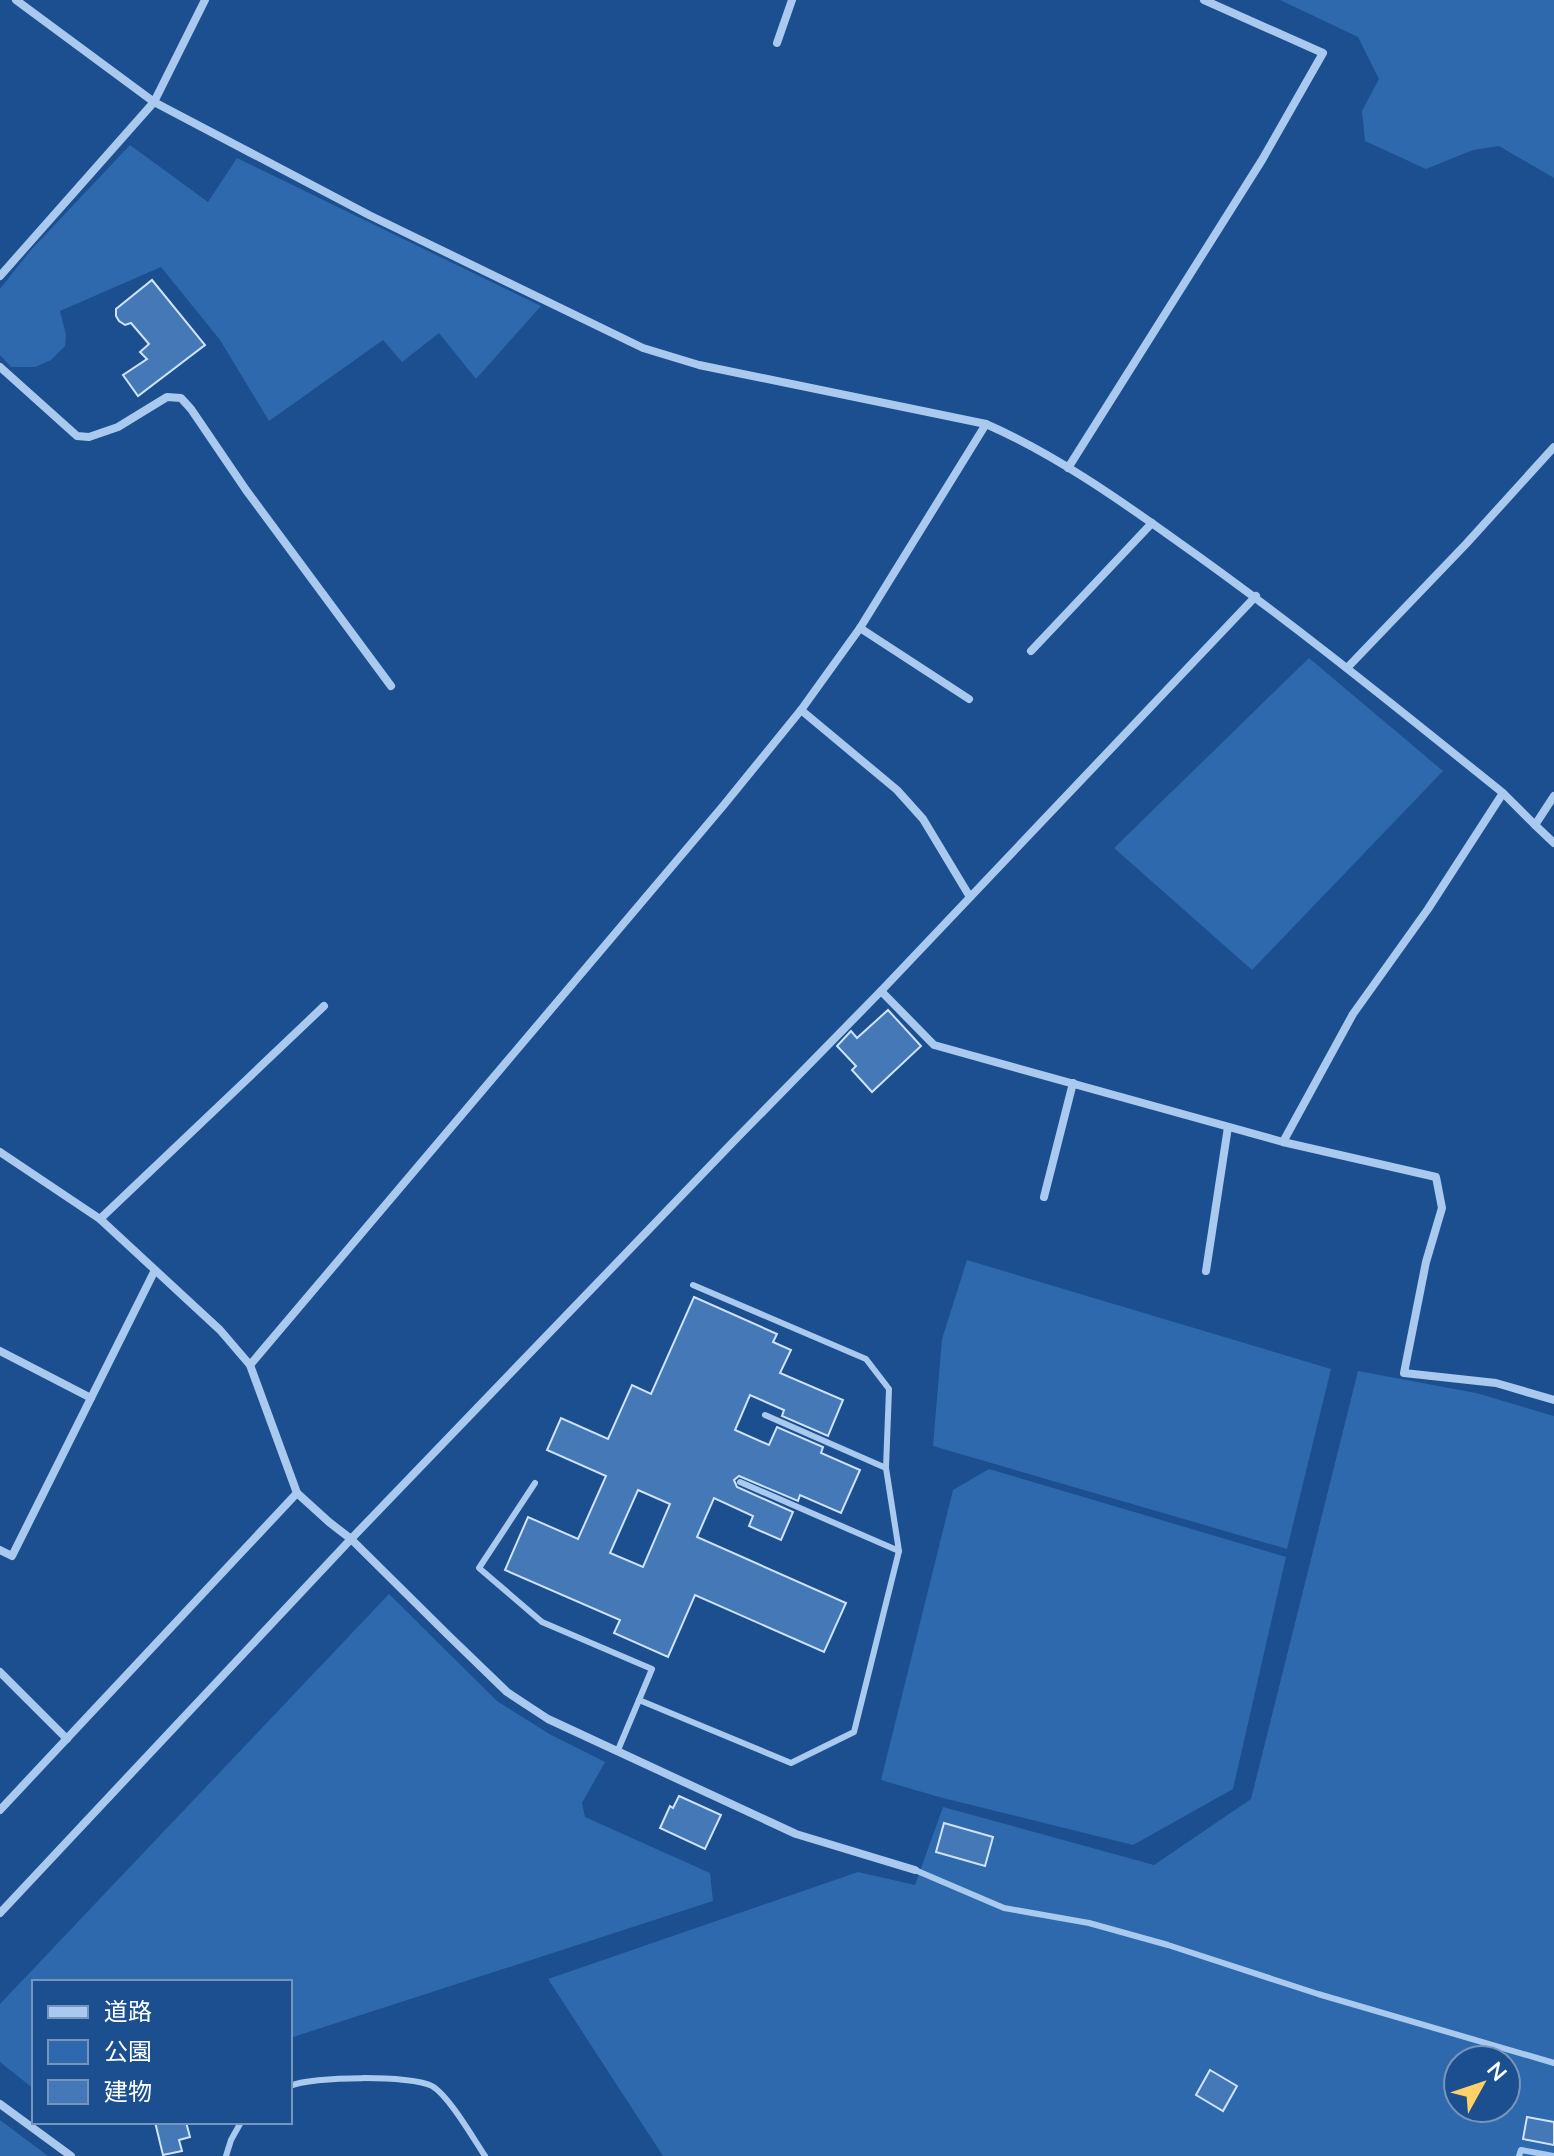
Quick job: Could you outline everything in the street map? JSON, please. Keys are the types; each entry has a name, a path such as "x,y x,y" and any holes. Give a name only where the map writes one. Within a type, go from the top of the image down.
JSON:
{"street":[{"path":"16,0 154,102 369,215 643,348 699,365 986,424 1016,437 1152,523 1256,596 1503,793 1554,843"},
{"path":"0,276 154,102 205,0"},
{"path":"777,43 792,0"},
{"path":"1068,468 1262,160 1323,53 1204,0"},
{"path":"0,367 77,436 89,437 118,427 167,397 181,398 391,686"},
{"path":"250,1365 801,710 860,628 986,424"},
{"path":"1347,668 1554,447"},
{"path":"1031,651 1152,523"},
{"path":"0,1913 351,1539 881,991 1256,596"},
{"path":"860,628 969,699"},
{"path":"801,710 897,790 923,819 970,897"},
{"path":"1283,1142 1353,1014 1428,909 1503,793"},
{"path":"1535,825 1554,796"},
{"path":"881,991 934,1045 1283,1142 1436,1177 1442,1208 1426,1262 1404,1373 1496,1383 1554,1400"},
{"path":"100,1219 324,1006"},
{"path":"1044,1197 1073,1083"},
{"path":"1206,1271 1228,1127"},
{"path":"0,1152 100,1219 220,1330 250,1365 297,1493 351,1539 507,1692 548,1719 796,1834 915,1870"},
{"path":"0,1550 12,1556 155,1270"},
{"path":"0,1351 91,1398"},
{"path":"0,1810 297,1493"},
{"path":"0,1672 67,1739"},
{"path":"0,2104 71,2156"}],"lane":[{"path":"639,1700 791,1763 854,1732 899,1551 886,1468 889,1389 866,1359 693,1285"},
{"path":"765,1415 886,1468"},
{"path":"740,1482 899,1551"},
{"path":"535,1483 479,1568 542,1622 652,1669 618,1750"},
{"path":"915,1870 1004,1908 1089,1923 1168,1945 1318,1994 1554,2063"},
{"path":"292,2085 336,2078 410,2080 429,2084 441,2092 485,2156"},
{"path":"226,2156 240,2124"},
{"path":"1519,2156 1521,2150 1554,2156"}],"green space":[{"path":"1280,0 1554,0 1554,178 1499,146 1473,150 1426,169 1365,141 1362,111 1379,79 1358,37"},
{"path":"130,145 208,202 237,158 541,306 476,379 439,333 402,362 383,340 269,421 220,340 161,267 60,311 66,335 65,346 51,360 35,367 11,367 0,355 0,289 30,251"},
{"path":"1309,658 1443,771 1252,970 1114,848"},
{"path":"967,1260 1331,1369 1287,1549 933,1446 942,1339"},
{"path":"1358,1371 1476,1393 1554,1416 1554,2156 663,2156 548,1979 858,1872 915,1885 943,1807 1154,1865 1251,1799"},
{"path":"989,1469 1286,1557 1233,1789 1133,1845 881,1780 953,1490"},
{"path":"389,1594 497,1701 551,1735 605,1762 582,1803 585,1817 710,1873 713,1901 292,2037 292,1980 32,1980 32,2087 0,2062 0,2004"},
{"path":"0,2120 48,2156 0,2156"}],"building":[{"path":"152,280 205,345 138,396 123,375 147,359 140,352 149,344 131,323 125,325 119,321 116,309"},
{"path":"888,1010 921,1046 872,1092 852,1070 856,1066 837,1046 851,1031 857,1038"},
{"path":"694,1297 777,1334 773,1342 791,1350 780,1373 843,1400 828,1436 782,1416 784,1410 750,1395 735,1430 769,1445 777,1427 823,1447 821,1453 860,1470 841,1513 800,1495 798,1501 739,1476 734,1480 737,1487 793,1512 781,1540 749,1526 753,1516 714,1498 697,1537 846,1603 824,1652 695,1595 668,1657 614,1633 620,1620 505,1570 528,1517 578,1539 606,1476 547,1450 561,1418 608,1439 632,1385 651,1394","holes":["638,1490 670,1504 643,1567 610,1553"]},
{"path":"679,1796 721,1815 705,1849 660,1828 670,1806 673,1808"},
{"path":"944,1823 993,1837 985,1866 936,1852"},
{"path":"1210,2070 1237,2086 1223,2111 1196,2095"},
{"path":"1527,2117 1554,2122 1554,2145 1523,2139"},
{"path":"155,2124 187,2124 190,2137 179,2140 182,2151 163,2155"}]}
